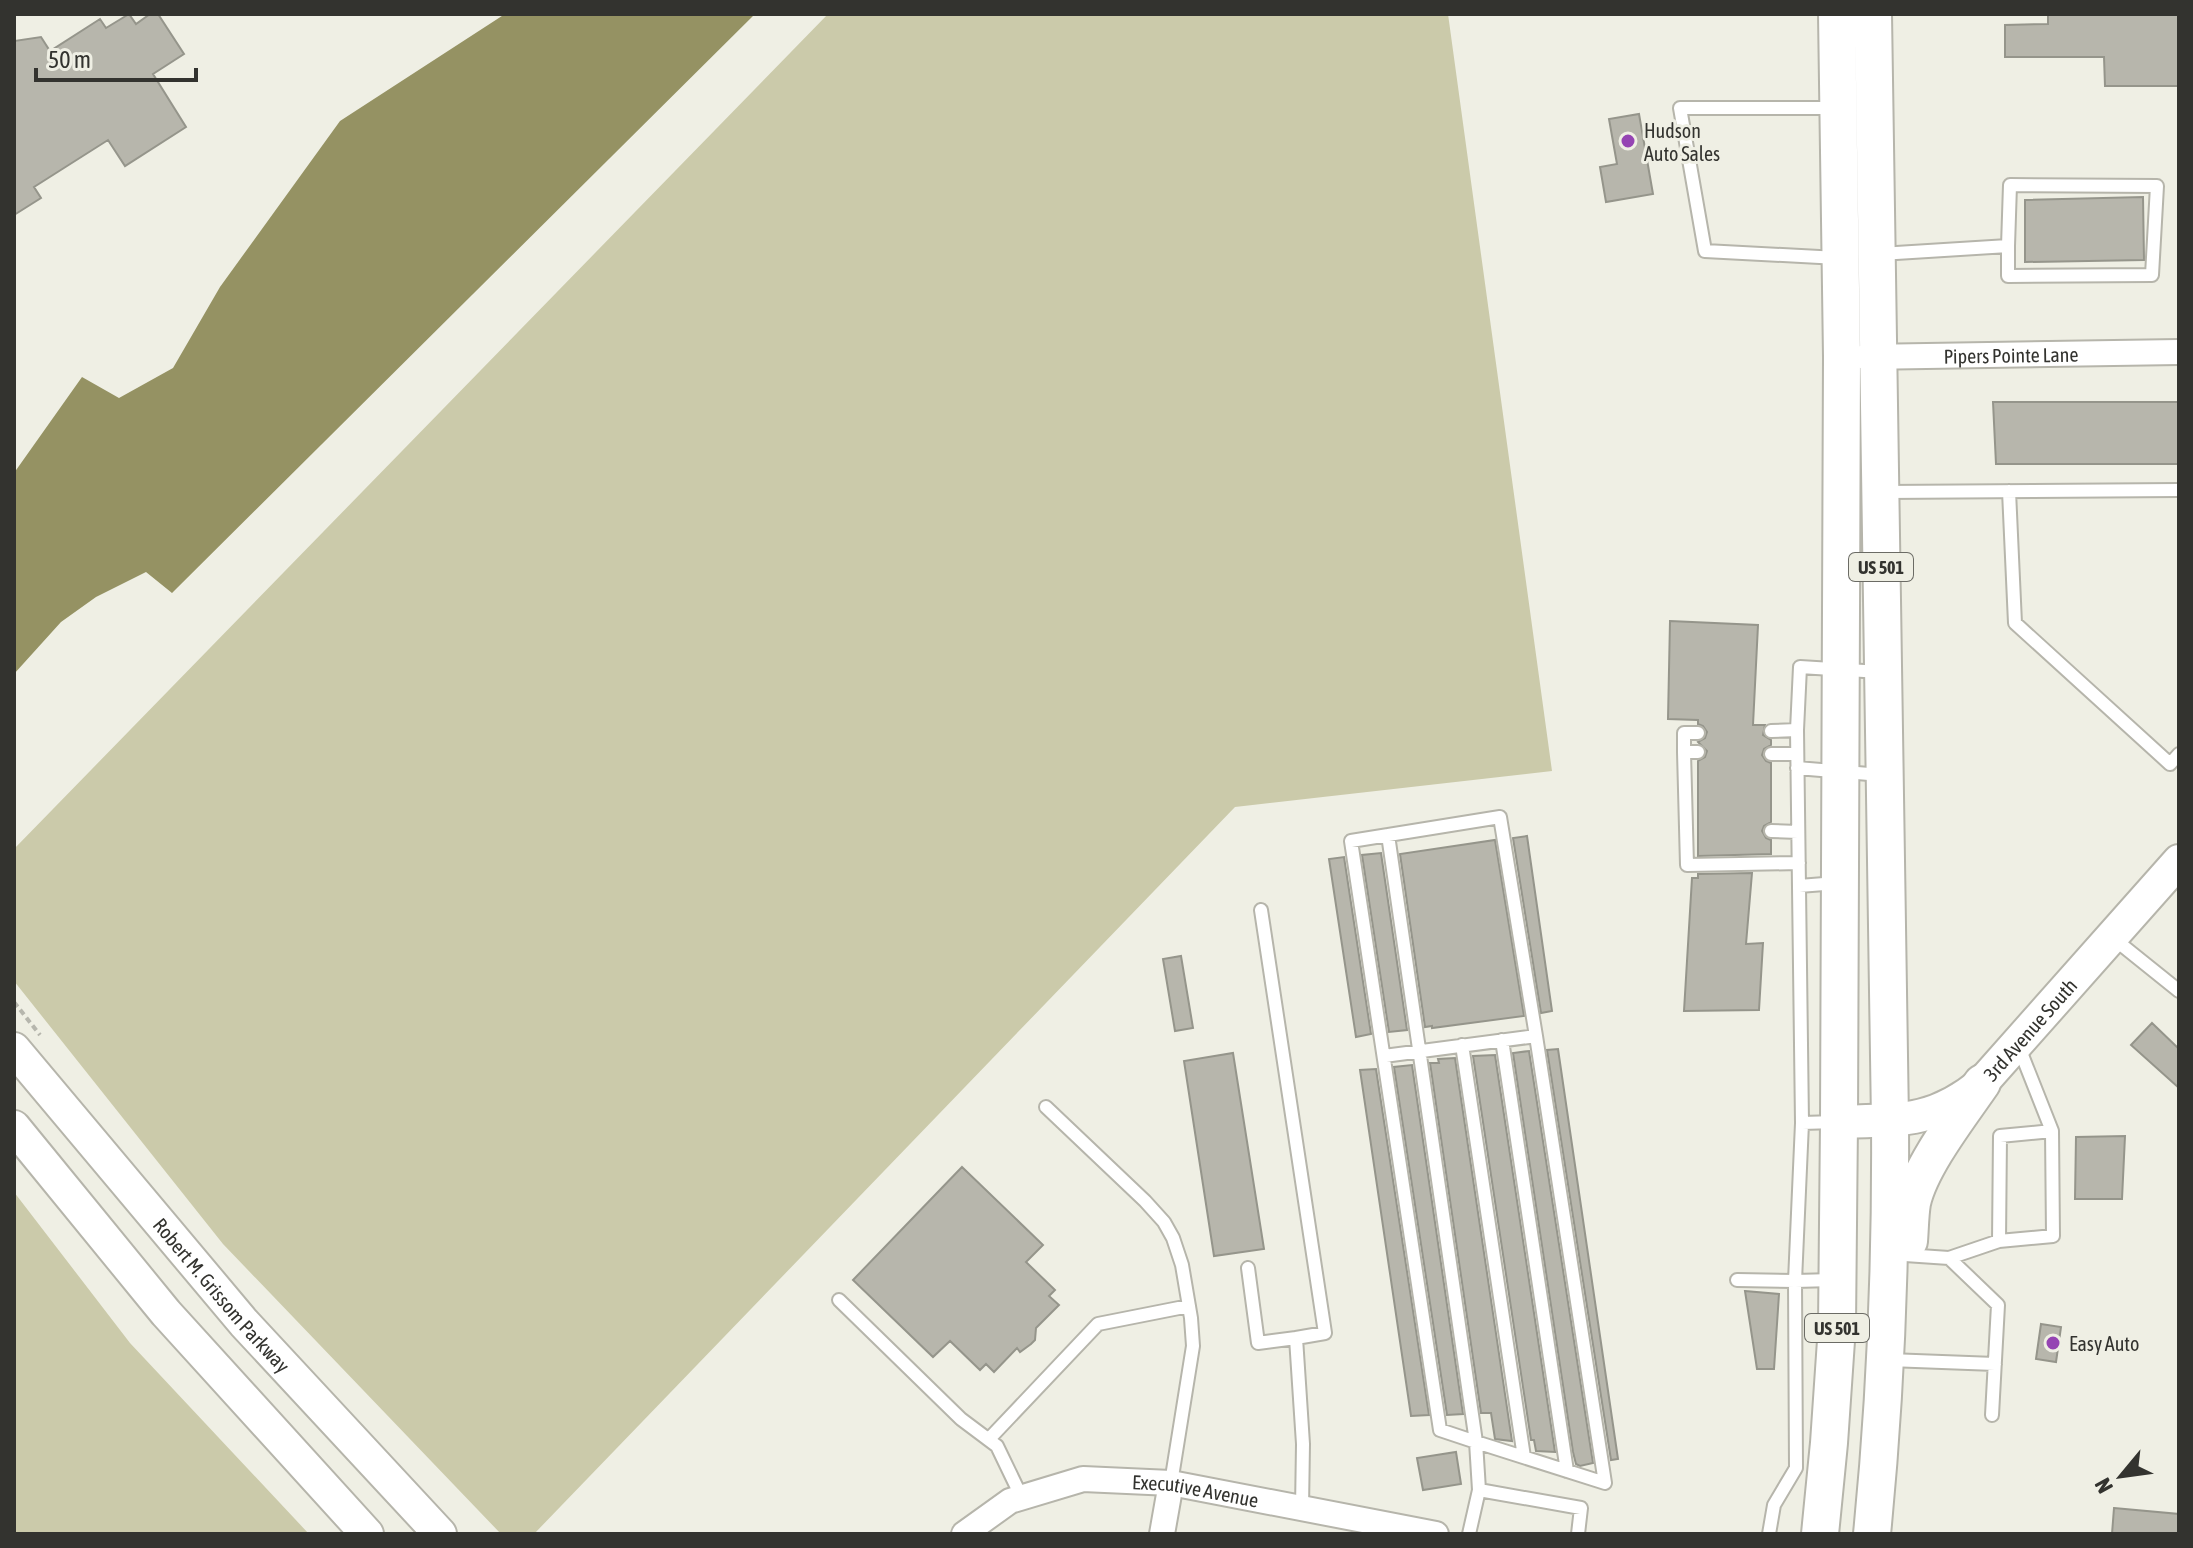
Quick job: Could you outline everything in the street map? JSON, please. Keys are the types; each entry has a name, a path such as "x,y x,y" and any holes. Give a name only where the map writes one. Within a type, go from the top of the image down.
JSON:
{"main road":[{"name":"US 501","path":"1820,1534 1829,1443 1838,1280 1842,357 1858,256 1856,110 1837,14"},
{"name":"US 501","path":"1856,110 1873,14"},
{"name":"US 501","path":"1858,256 1878,357 1890,1121 1898,1268 1886,1360 1872,1534"},
{"name":"3rd Avenue South","path":"1839,1122 1925,1117 1960,1102 1982,1083 2112,936 2173,876"},
{"name":"Robert M. Grissom Parkway","path":"14,1049 244,1323 440,1534"},
{"path":"1898,1268 1912,1202 1920,1182 1982,1083"},
{"path":"14,1127 166,1313 367,1534"}],"street":[{"name":"Pipers Pointe Lane","path":"1842,357 2179,352"},
{"name":"Executive Avenue","path":"964,1534 1010,1501 1083,1479 1171,1483 1436,1534"},
{"path":"1162,1534 1171,1483"}],"lane":[{"path":"1856,110 1680,108 1705,251 1858,256 2008,246"},
{"path":"2010,185 2157,186 2152,275 2008,276 2008,246 2010,185"},
{"path":"1880,492 2179,490"},
{"path":"2009,491 2015,623 2170,764 2179,754"},
{"path":"1769,1534 1774,1505 1796,1468 1795,1281 1802,1123 1797,761 1800,667 1883,672"},
{"path":"1771,731 1797,730"},
{"path":"1698,733 1684,733 1691,752 1692,828 1687,865 1799,863"},
{"path":"1771,754 1839,773 1884,775"},
{"path":"1500,817 1536,1036 1605,1483 1440,1430 1351,841 1500,817"},
{"path":"1771,831 1798,832"},
{"path":"1388,835 1476,1442 1479,1490 1469,1534"},
{"path":"1799,886 1840,883"},
{"path":"1248,1268 1258,1343 1325,1333 1261,910"},
{"path":"2112,936 2179,991"},
{"path":"1384,1056 1536,1036"},
{"path":"1502,1040 1567,1471"},
{"path":"1898,1268 1949,1258 1999,1241 2053,1236 2052,1131 2017,1042"},
{"path":"1462,1045 1524,1457"},
{"path":"1046,1107 1164,1222 1182,1265 1193,1346 1171,1483"},
{"path":"1802,1123 1839,1122"},
{"path":"1999,1241 2000,1136 2052,1131"},
{"path":"1949,1258 1998,1305 1992,1415"},
{"path":"1737,1280 1838,1280"},
{"path":"839,1300 961,1419 990,1438 997,1446 1022,1498"},
{"path":"990,1438 1098,1324 1189,1306"},
{"path":"1296,1338 1303,1444 1302,1508"},
{"path":"1886,1360 1995,1364"},
{"path":"1479,1490 1581,1508 1578,1534"}],"green space":[{"path":"828,14 1448,14 1552,771 1235,807 534,1534 501,1534 223,1244 14,981 14,849"},
{"path":"14,1192 130,1343 309,1534 14,1534"}],"shaded area":[{"path":"505,14 755,14 172,593 146,572 96,597 61,622 14,674 14,473 82,377 119,398 173,368 220,287 340,121"}],"building":[{"path":"129,14 136,24 150,14 158,14 184,54 153,74 186,127 125,166 108,140 34,187 41,198 14,215 14,41 41,37 50,51 100,19 106,28"},
{"path":"2048,14 2179,14 2179,86 2105,86 2104,57 2005,57 2005,25 2048,24"},
{"name":"Hudson Auto Sales","path":"1639,114 1653,194 1606,202 1600,167 1617,164 1609,119"},
{"path":"2143,197 2144,260 2025,262 2025,200"},
{"path":"1993,402 2179,402 2179,464 1996,464"},
{"path":"1670,621 1758,625 1753,725 1765,725 1763,735 1771,740 1771,745 1764,749 1762,755 1771,763 1771,822 1762,831 1771,840 1771,854 1698,856 1698,761 1705,757 1707,751 1698,742 1705,738 1707,732 1698,720 1668,719"},
{"path":"1527,836 1552,1011 1541,1013 1513,838"},
{"path":"1495,840 1524,1016 1425,1027 1400,854"},
{"path":"1381,853 1407,1030 1389,1032 1362,855"},
{"path":"1344,857 1371,1034 1356,1037 1329,859"},
{"path":"1752,873 1746,944 1763,943 1759,1010 1684,1011 1692,878 1698,878 1698,874"},
{"path":"1181,956 1193,1028 1175,1031 1163,959"},
{"path":"2152,1023 2179,1049 2179,1088 2131,1045"},
{"path":"1558,1049 1618,1459 1611,1460 1547,1050"},
{"path":"1529,1051 1593,1463 1580,1466 1576,1464 1573,1452 1513,1053"},
{"path":"1233,1053 1264,1249 1214,1256 1184,1061"},
{"path":"1495,1055 1555,1452 1536,1451 1534,1440 1531,1440 1473,1056"},
{"path":"1455,1058 1512,1441 1495,1439 1491,1413 1481,1413 1430,1063"},
{"path":"1412,1065 1463,1414 1447,1415 1394,1067"},
{"path":"1376,1069 1429,1415 1411,1416 1360,1070"},
{"path":"2125,1136 2122,1199 2075,1199 2076,1137"},
{"path":"962,1167 1043,1245 1026,1262 1055,1290 1049,1296 1059,1305 1036,1328 1035,1340 1020,1352 1017,1348 994,1372 986,1364 980,1370 950,1341 933,1357 853,1280"},
{"path":"1745,1291 1779,1294 1774,1369 1757,1369"},
{"name":"Easy Auto","path":"2041,1324 2061,1327 2056,1362 2036,1359"},
{"path":"1456,1452 1461,1484 1423,1490 1417,1458"},
{"path":"2114,1508 2179,1514 2179,1534 2112,1534"}],"place":[{"name":"Hudson Auto Sales","path":"1628,141"},
{"name":"Easy Auto","path":"2053,1343"}]}
